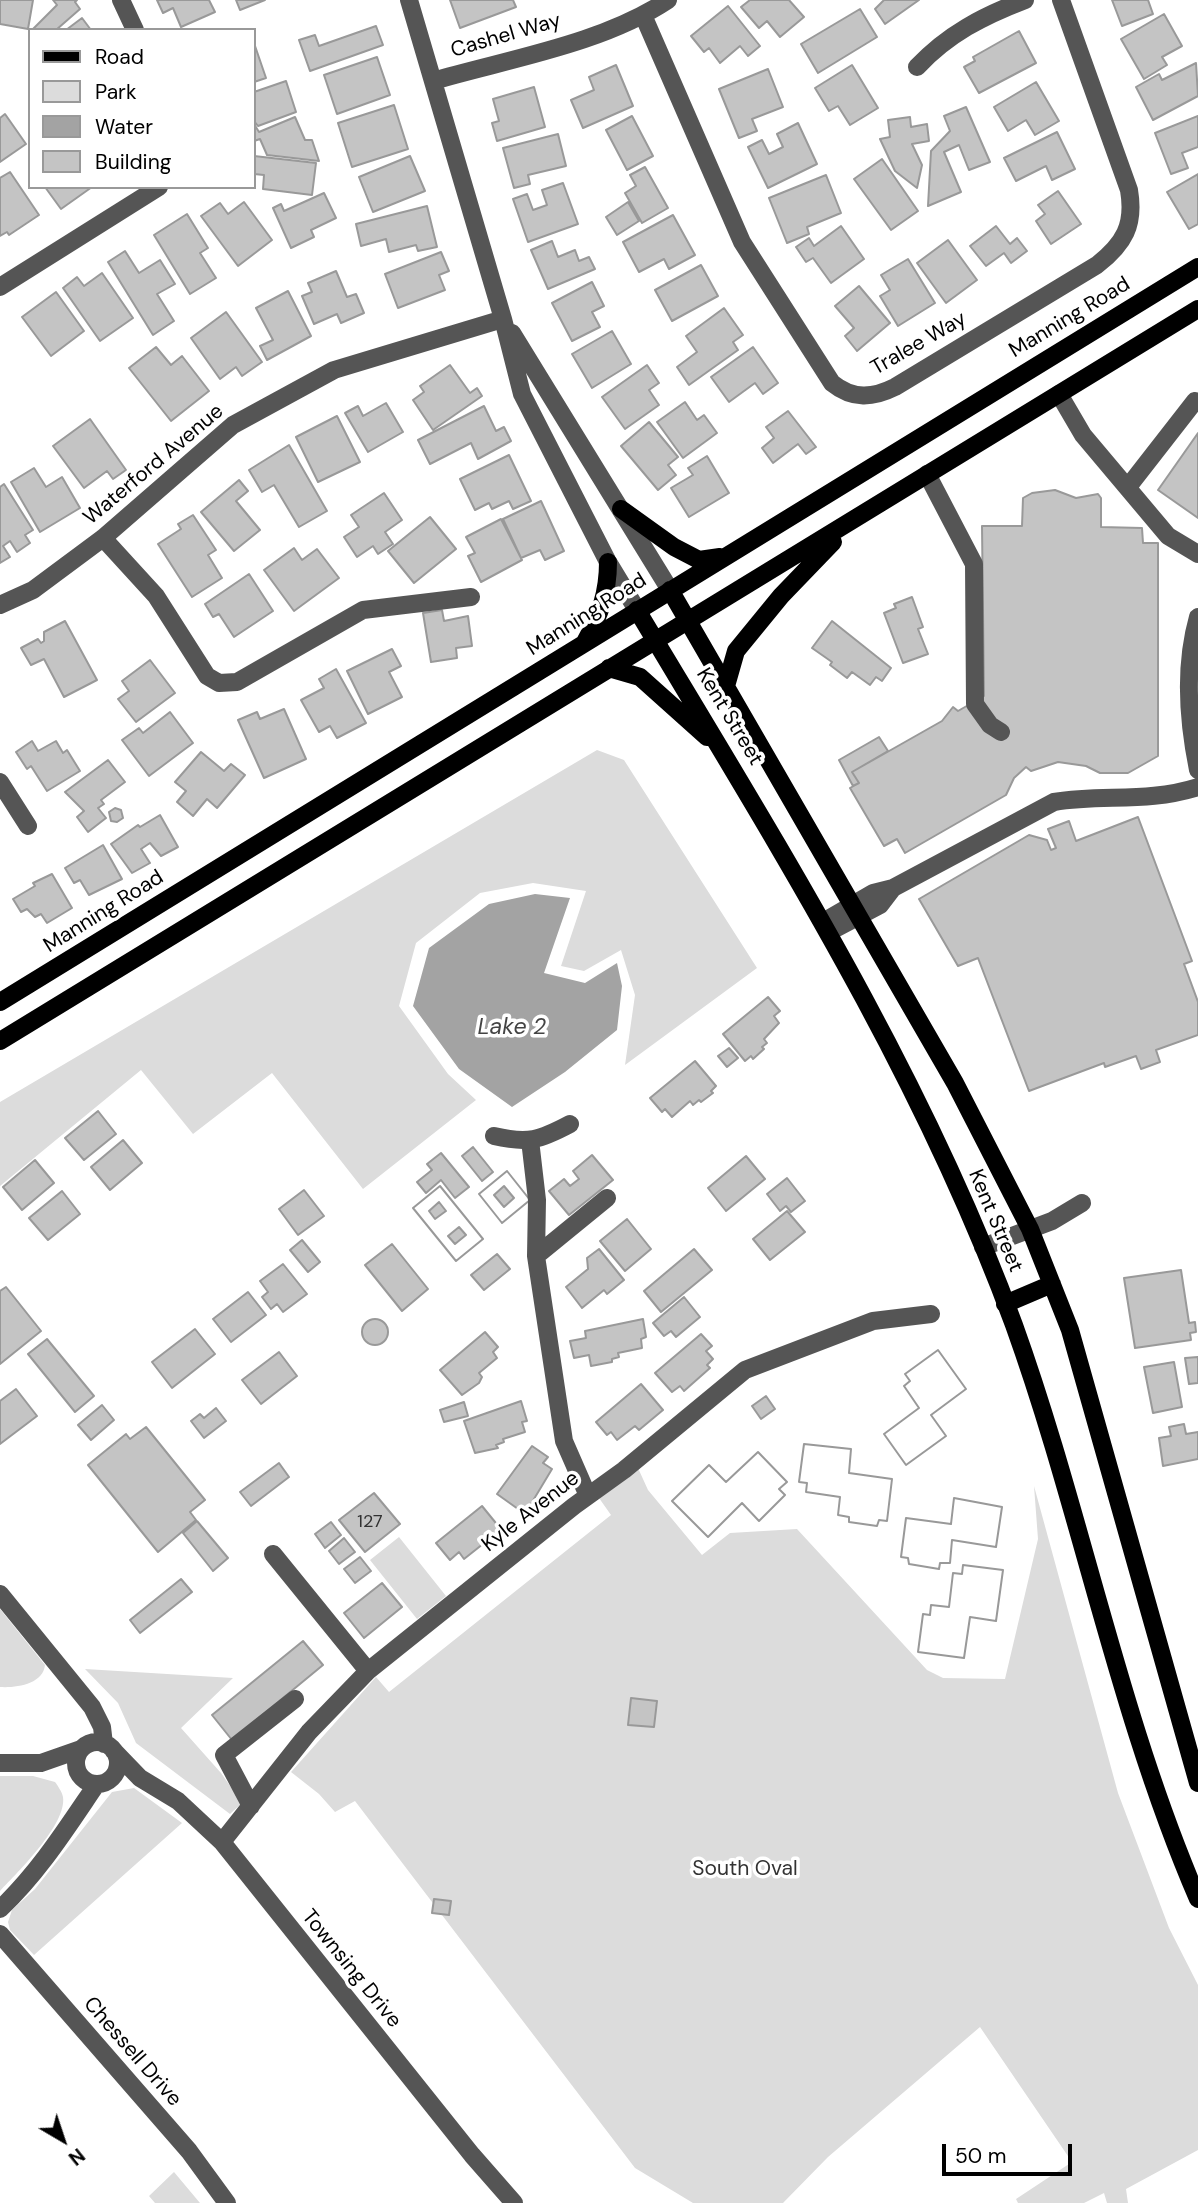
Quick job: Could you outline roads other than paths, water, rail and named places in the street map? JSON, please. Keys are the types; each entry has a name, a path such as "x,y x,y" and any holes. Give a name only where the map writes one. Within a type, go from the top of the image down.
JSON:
{"main road":[{"name":"Manning Road","path":"0,1002 1198,267"},
{"path":"0,1041 654,640 1197,313"},
{"path":"621,509 674,547 699,560 725,556"},
{"path":"726,685 736,651 781,596 850,524"},
{"path":"583,645 600,615 608,586 608,562"},
{"name":"Kent Street","path":"670,590 975,1119 1030,1229 1074,1343 1198,1783"},
{"name":"Kent Street","path":"637,610 728,757 826,927 912,1094 983,1247 1006,1304 1046,1426 1152,1781 1198,1899"},
{"path":"609,668 640,677 658,690 728,757"},
{"path":"1006,1304 1052,1284"}],"street":[{"path":"121,0 134,28"},
{"path":"409,0 503,318 522,394 608,562 637,610"},
{"name":"Cashel Way","path":"433,81 600,33 643,15 668,0"},
{"path":"916,67 948,37 990,13 1025,0"},
{"name":"Tralee Way","path":"643,15 729,218 750,257 832,383 852,395 866,397 895,387 1097,265 1123,241 1131,219 1129,190 1061,0"},
{"path":"0,287 156,189"},
{"path":"503,318 588,461 621,509 670,590"},
{"name":"Waterford Avenue","path":"0,605 33,590 103,538 233,425 334,370 503,318"},
{"path":"1059,394 1083,435 1168,536 1198,554"},
{"path":"1128,487 1195,401"},
{"path":"927,474 974,564 975,708 990,725 1002,732"},
{"path":"103,538 156,596 207,676 219,683 237,682 363,610 471,597"},
{"path":"1198,617 1191,640 1189,727 1198,770"},
{"path":"0,782 28,826"},
{"path":"826,927 856,910 873,893 893,888 1054,802 1083,797 1163,797 1198,787"},
{"path":"494,1136 542,1139 570,1124"},
{"path":"530,1140 537,1200 536,1256 564,1441 588,1496"},
{"path":"536,1256 607,1198"},
{"path":"983,1247 1052,1221 1083,1203"},
{"name":"Kyle Avenue","path":"222,1842 309,1732 368,1671 745,1370 873,1321 931,1314"},
{"path":"273,1554 368,1671"},
{"path":"0,1594 92,1707 108,1747 118,1761 96,1781 53,1848 23,1888 0,1909"},
{"path":"251,1806 224,1755 295,1699"},
{"path":"41,1763 95,1742 108,1747"},
{"name":"Townsing Drive","path":"108,1747 139,1778 178,1801 222,1842 471,2155 514,2203"},
{"path":"81,1749 76,1767 96,1781"},
{"path":"0,1763 41,1763 96,1781 139,1778"},
{"name":"Chessell Drive","path":"0,1934 189,2151 227,2203"}],"water":[{"name":"Lake 2","path":"535,894 570,898 544,973 585,983 617,963 622,986 617,1030 565,1072 512,1107 459,1069 413,1006 429,948 489,904"}],"park label":[{"name":"South Oval","path":"745,1869"}]}
